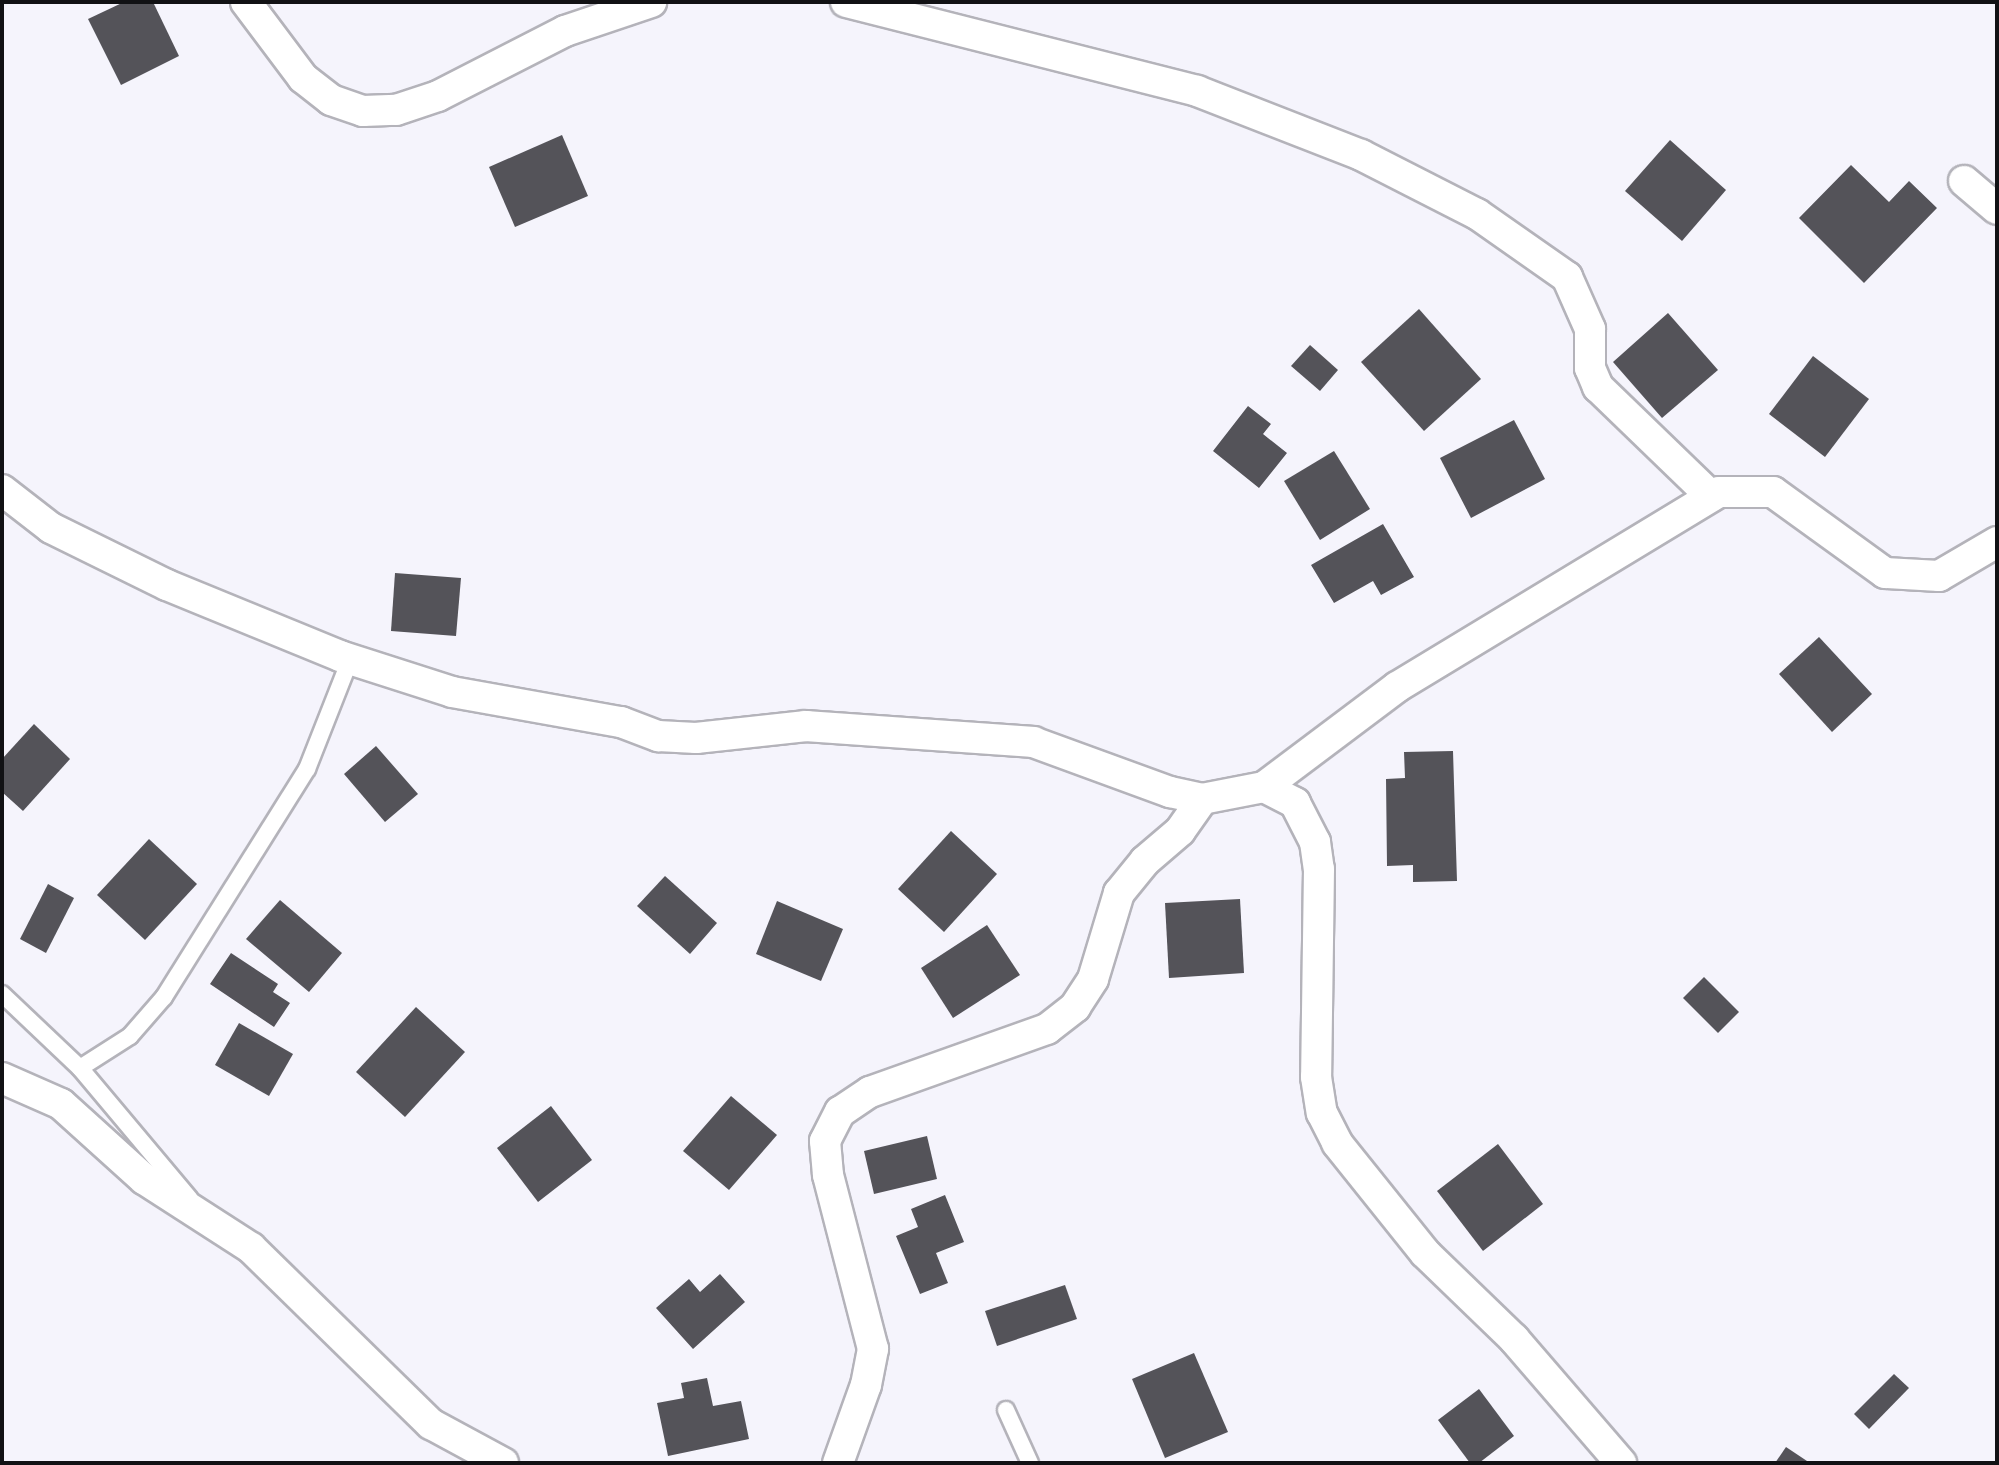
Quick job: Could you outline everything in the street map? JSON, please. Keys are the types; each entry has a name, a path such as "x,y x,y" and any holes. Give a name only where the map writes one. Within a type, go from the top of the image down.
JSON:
{"street":[{"path":"246,2 303,78 331,100 363,111 396,110 438,96 565,31 651,2"},
{"path":"846,2 1197,91 1361,155 1477,214 1567,277 1590,329 1590,368 1598,387 1711,496"},
{"path":"1964,181 1997,209"},
{"path":"2,490 51,528 167,585 350,660 452,692 621,722 658,736 696,738 806,726 1033,742 1202,799 1264,787 1397,687 1711,496 1749,488 1773,492 1885,573 1912,577 1939,576 1997,542"},
{"path":"1264,787 1295,803 1315,842 1316,1077 1322,1113 1337,1143 1425,1253 1514,1339 1621,1463"},
{"path":"838,1463 866,1385 873,1349 828,1175 825,1141 840,1112 870,1092 1047,1029 1075,1007 1093,979 1119,893 1145,861 1180,831 1202,799"},
{"path":"2,1052 37,1092"},
{"path":"2,1078 61,1104 144,1179 204,1215 262,1259 431,1424 503,1463"}],"lane":[{"path":"80,1068 130,1036 164,997 307,769 350,660"},
{"path":"2,994 80,1068 204,1215"},
{"path":"1006,1410 1030,1463"}],"building":[{"path":"124,2 153,2 179,56 121,85 88,19"},
{"path":"562,135 588,196 515,227 489,167"},
{"path":"1670,140 1726,190 1682,241 1625,191"},
{"path":"1851,165 1889,202 1909,181 1937,208 1864,283 1799,218"},
{"path":"1419,309 1481,379 1424,431 1361,362"},
{"path":"1668,313 1718,370 1662,418 1613,362"},
{"path":"1310,345 1338,370 1320,391 1291,366"},
{"path":"1813,356 1869,399 1825,457 1769,414"},
{"path":"1248,406 1271,424 1263,434 1287,453 1259,488 1213,451"},
{"path":"1514,420 1545,479 1471,518 1440,458"},
{"path":"1334,451 1370,509 1320,540 1284,481"},
{"path":"1383,524 1414,577 1381,595 1373,581 1334,603 1311,565"},
{"path":"395,573 461,578 456,636 391,631"},
{"path":"1819,637 1872,694 1832,732 1779,674"},
{"path":"34,724 70,759 23,811 2,792 2,759"},
{"path":"376,746 418,794 385,822 344,774"},
{"path":"1453,751 1457,881 1413,882 1413,865 1387,866 1386,779 1405,778 1404,752"},
{"path":"951,831 997,874 944,932 898,889"},
{"path":"149,839 197,884 145,940 97,895"},
{"path":"665,876 717,923 690,954 637,906"},
{"path":"48,884 74,898 46,953 20,939"},
{"path":"1240,899 1244,973 1169,978 1165,903"},
{"path":"280,900 342,953 309,992 246,939"},
{"path":"777,901 843,929 821,981 756,954"},
{"path":"987,925 1020,975 953,1018 921,968"},
{"path":"231,953 278,984 273,992 290,1003 274,1027 210,984"},
{"path":"1704,977 1739,1012 1718,1033 1683,998"},
{"path":"416,1007 465,1052 405,1117 356,1072"},
{"path":"239,1023 293,1054 269,1096 215,1065"},
{"path":"731,1096 777,1135 729,1190 683,1151"},
{"path":"551,1106 592,1160 538,1202 497,1148"},
{"path":"927,1136 937,1179 874,1194 864,1151"},
{"path":"1498,1144 1543,1204 1483,1251 1437,1191"},
{"path":"945,1195 964,1242 936,1253 948,1283 920,1294 896,1236 918,1227 911,1209"},
{"path":"720,1274 745,1302 693,1349 656,1308 689,1279 700,1292"},
{"path":"1065,1285 1077,1319 997,1346 985,1311"},
{"path":"1194,1353 1228,1432 1165,1458 1132,1379"},
{"path":"1894,1374 1909,1388 1869,1429 1854,1414"},
{"path":"707,1378 713,1406 741,1401 749,1439 668,1456 657,1403 684,1398 681,1383"},
{"path":"1479,1389 1514,1436 1479,1463 1470,1463 1438,1420"},
{"path":"1786,1447 1810,1463 1775,1463"}]}
